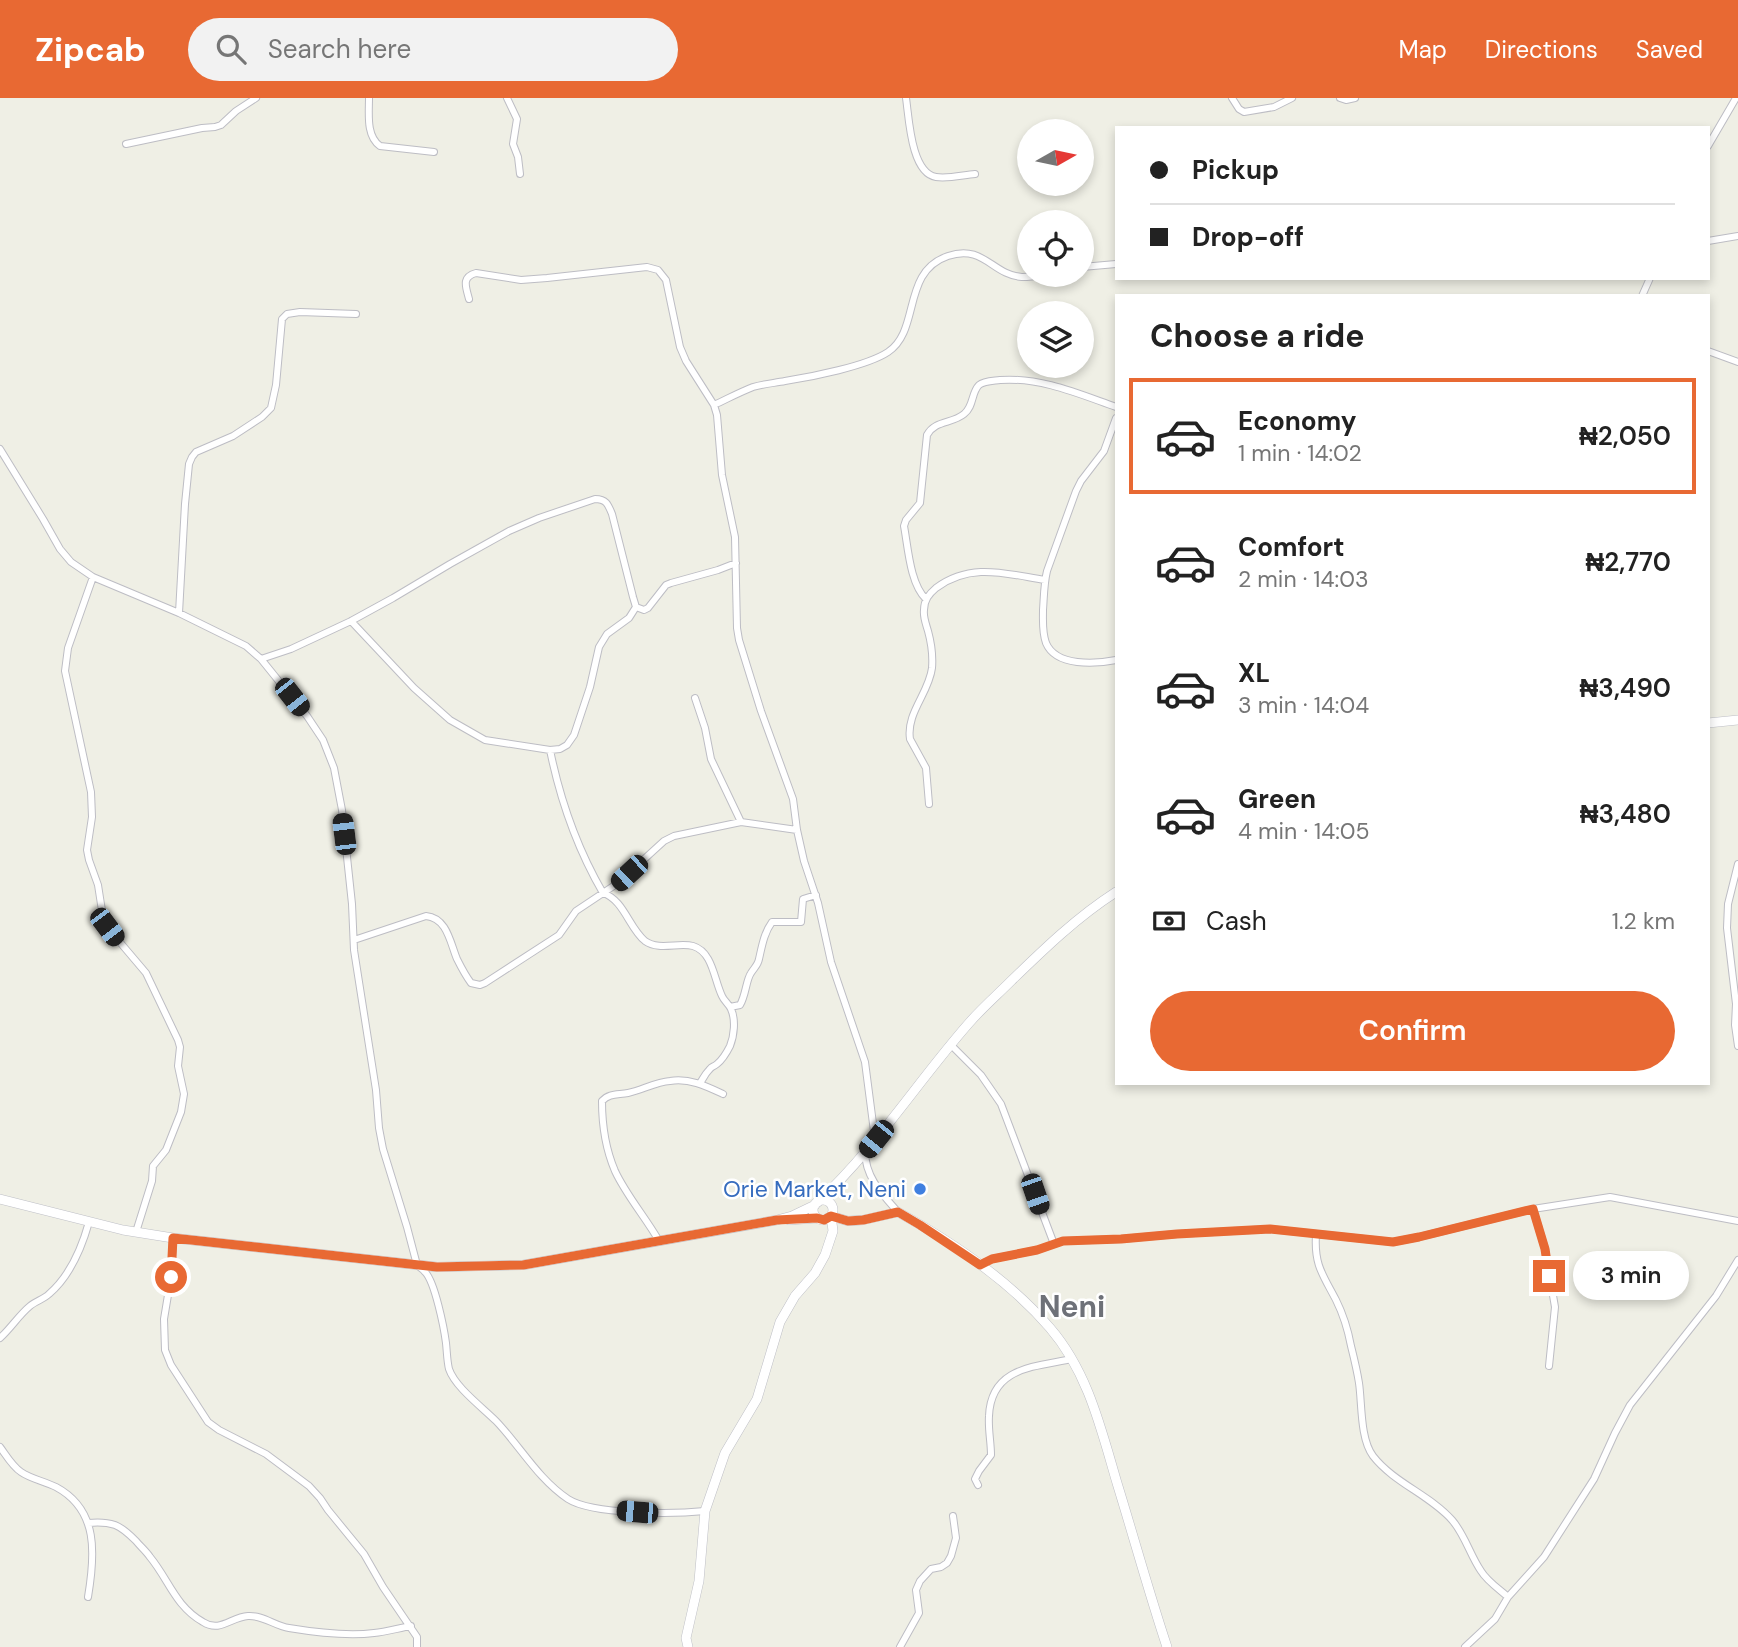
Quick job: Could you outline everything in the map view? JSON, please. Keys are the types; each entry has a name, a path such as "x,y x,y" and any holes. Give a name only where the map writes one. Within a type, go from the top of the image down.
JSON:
{"main road":[{"path":"1710,723 1738,720"},
{"path":"817,1218 813,1210 816,1203 836,1185 876,1139 970,1021 1066,929 1115,893"},
{"path":"777,1220 821,1220 830,1214 836,1185"},
{"path":"0,1199 89,1222 173,1238 437,1267 523,1265 777,1220 792,1216 821,1201 828,1202 833,1231 825,1255 780,1322 757,1399 725,1453 705,1511 699,1581 686,1638 688,1647"},
{"path":"830,1214 848,1221 898,1212 980,1265 1031,1308 1051,1329 1083,1379 1167,1647"}],"street":[{"path":"126,144 221,125 256,98"},
{"path":"369,98 370,128 376,143 380,146 434,152"},
{"path":"507,98 517,119 513,144 520,174"},
{"path":"906,98 913,148 926,173 934,177 975,174"},
{"path":"1232,98 1244,112 1274,107 1292,98"},
{"path":"1340,98 1355,98"},
{"path":"1710,143 1736,98"},
{"path":"1710,241 1738,236"},
{"path":"714,405 755,386 870,361 887,353 896,346 905,331 915,291 922,276 933,263 948,256 976,254 1017,276"},
{"path":"1094,266 1115,264"},
{"path":"469,299 464,282 476,273 521,280 647,267 663,275 666,281 680,347 714,405 719,428 722,475 735,537 739,640 793,799 797,830 816,895 831,962 865,1062 876,1139"},
{"path":"179,613 185,504 192,457 203,448 233,436 251,425 271,408 276,385 282,319 287,314 356,314"},
{"path":"1710,352 1738,362"},
{"path":"926,599 915,582 904,526 920,503 927,435 930,430 966,413 971,407 976,388 989,381 1022,380 1045,384 1115,407"},
{"path":"1115,421 1104,451 1076,491 1045,580 1043,631 1050,650 1057,655 1081,663 1115,660"},
{"path":"0,449 60,549 71,562 93,577 179,613 246,646 261,659 323,740 334,768 342,810 354,940 383,1149 416,1265 426,1272 431,1280 452,1376 556,1489 579,1506 637,1512 705,1511"},
{"path":"261,659 291,649 351,621 509,531 595,499 607,502 612,514 636,607 629,618 607,634 599,647 590,687 574,735 567,745 550,750 485,740 450,720 414,688 351,621"},
{"path":"636,607 644,610 648,608 666,585 736,563"},
{"path":"929,804 926,768 909,734 911,719 932,671 924,610 926,599 942,583 957,575 977,571 1045,580"},
{"path":"93,577 68,648 65,671 91,792 92,817 87,850 107,927 146,973 178,1040 178,1066 184,1094 181,1112 166,1150 153,1166 152,1181 136,1232"},
{"path":"695,698 711,759 741,822"},
{"path":"550,750 578,847 603,894"},
{"path":"354,940 426,916 432,917 444,927 461,969 471,983 480,985 559,935 576,911 618,883 664,841 674,836 741,822 797,830"},
{"path":"1738,864 1728,904 1727,928 1738,1046"},
{"path":"603,894 615,900 645,941 661,945 691,945 704,952 708,959 722,996 730,1007 734,1032 729,1048 700,1083"},
{"path":"730,1007 740,1005 743,999 768,927 772,922 801,922 803,899 816,895"},
{"path":"951,1045 981,1075 1001,1104 1054,1244"},
{"path":"659,1241 615,1171 604,1132 602,1101 610,1095 630,1093 671,1080 700,1083 723,1094"},
{"path":"865,1152 868,1171 878,1189 898,1212"},
{"path":"980,1265 992,1259 1037,1250 1063,1241 1270,1229 1393,1242 1533,1209 1610,1197 1738,1221"},
{"path":"1533,1209 1545,1249 1555,1307 1549,1366"},
{"path":"0,1338 29,1307 48,1295 58,1284 84,1241 89,1222"},
{"path":"1316,1235 1318,1266 1336,1301 1348,1334 1359,1382 1365,1436 1372,1455 1452,1520 1482,1574 1508,1597"},
{"path":"173,1238 171,1277 164,1319 165,1350 171,1366 208,1422 266,1454 309,1486 359,1546 383,1587 411,1626 417,1637 417,1647"},
{"path":"1465,1647 1495,1619 1508,1597 1544,1557 1587,1490 1630,1405 1716,1296 1738,1260"},
{"path":"978,1485 975,1479 991,1455 988,1419 993,1394 1000,1384 1008,1376 1020,1371 1072,1359"},
{"path":"0,1447 21,1472 55,1487 81,1508 92,1540 88,1597"},
{"path":"900,1647 919,1612 916,1590 920,1581 931,1569 947,1563 951,1556 956,1538 953,1516"},
{"path":"88,1523 117,1525 128,1534 150,1556 174,1596 187,1610 214,1627 250,1616 282,1627 347,1633 373,1633 411,1626"}],"place":[{"name":"Orie Market, Neni","path":"920,1189"}],"district":[{"name":"Neni","path":"1072,1306"}],"route":[{"path":"171,1277 173,1238 437,1267 474,1267 523,1265 777,1220 824,1220 831,1216 858,1221 898,1212 980,1265 992,1259 1037,1250 1063,1241 1177,1234 1270,1229 1393,1242 1533,1209 1545,1249 1549,1276"}]}
